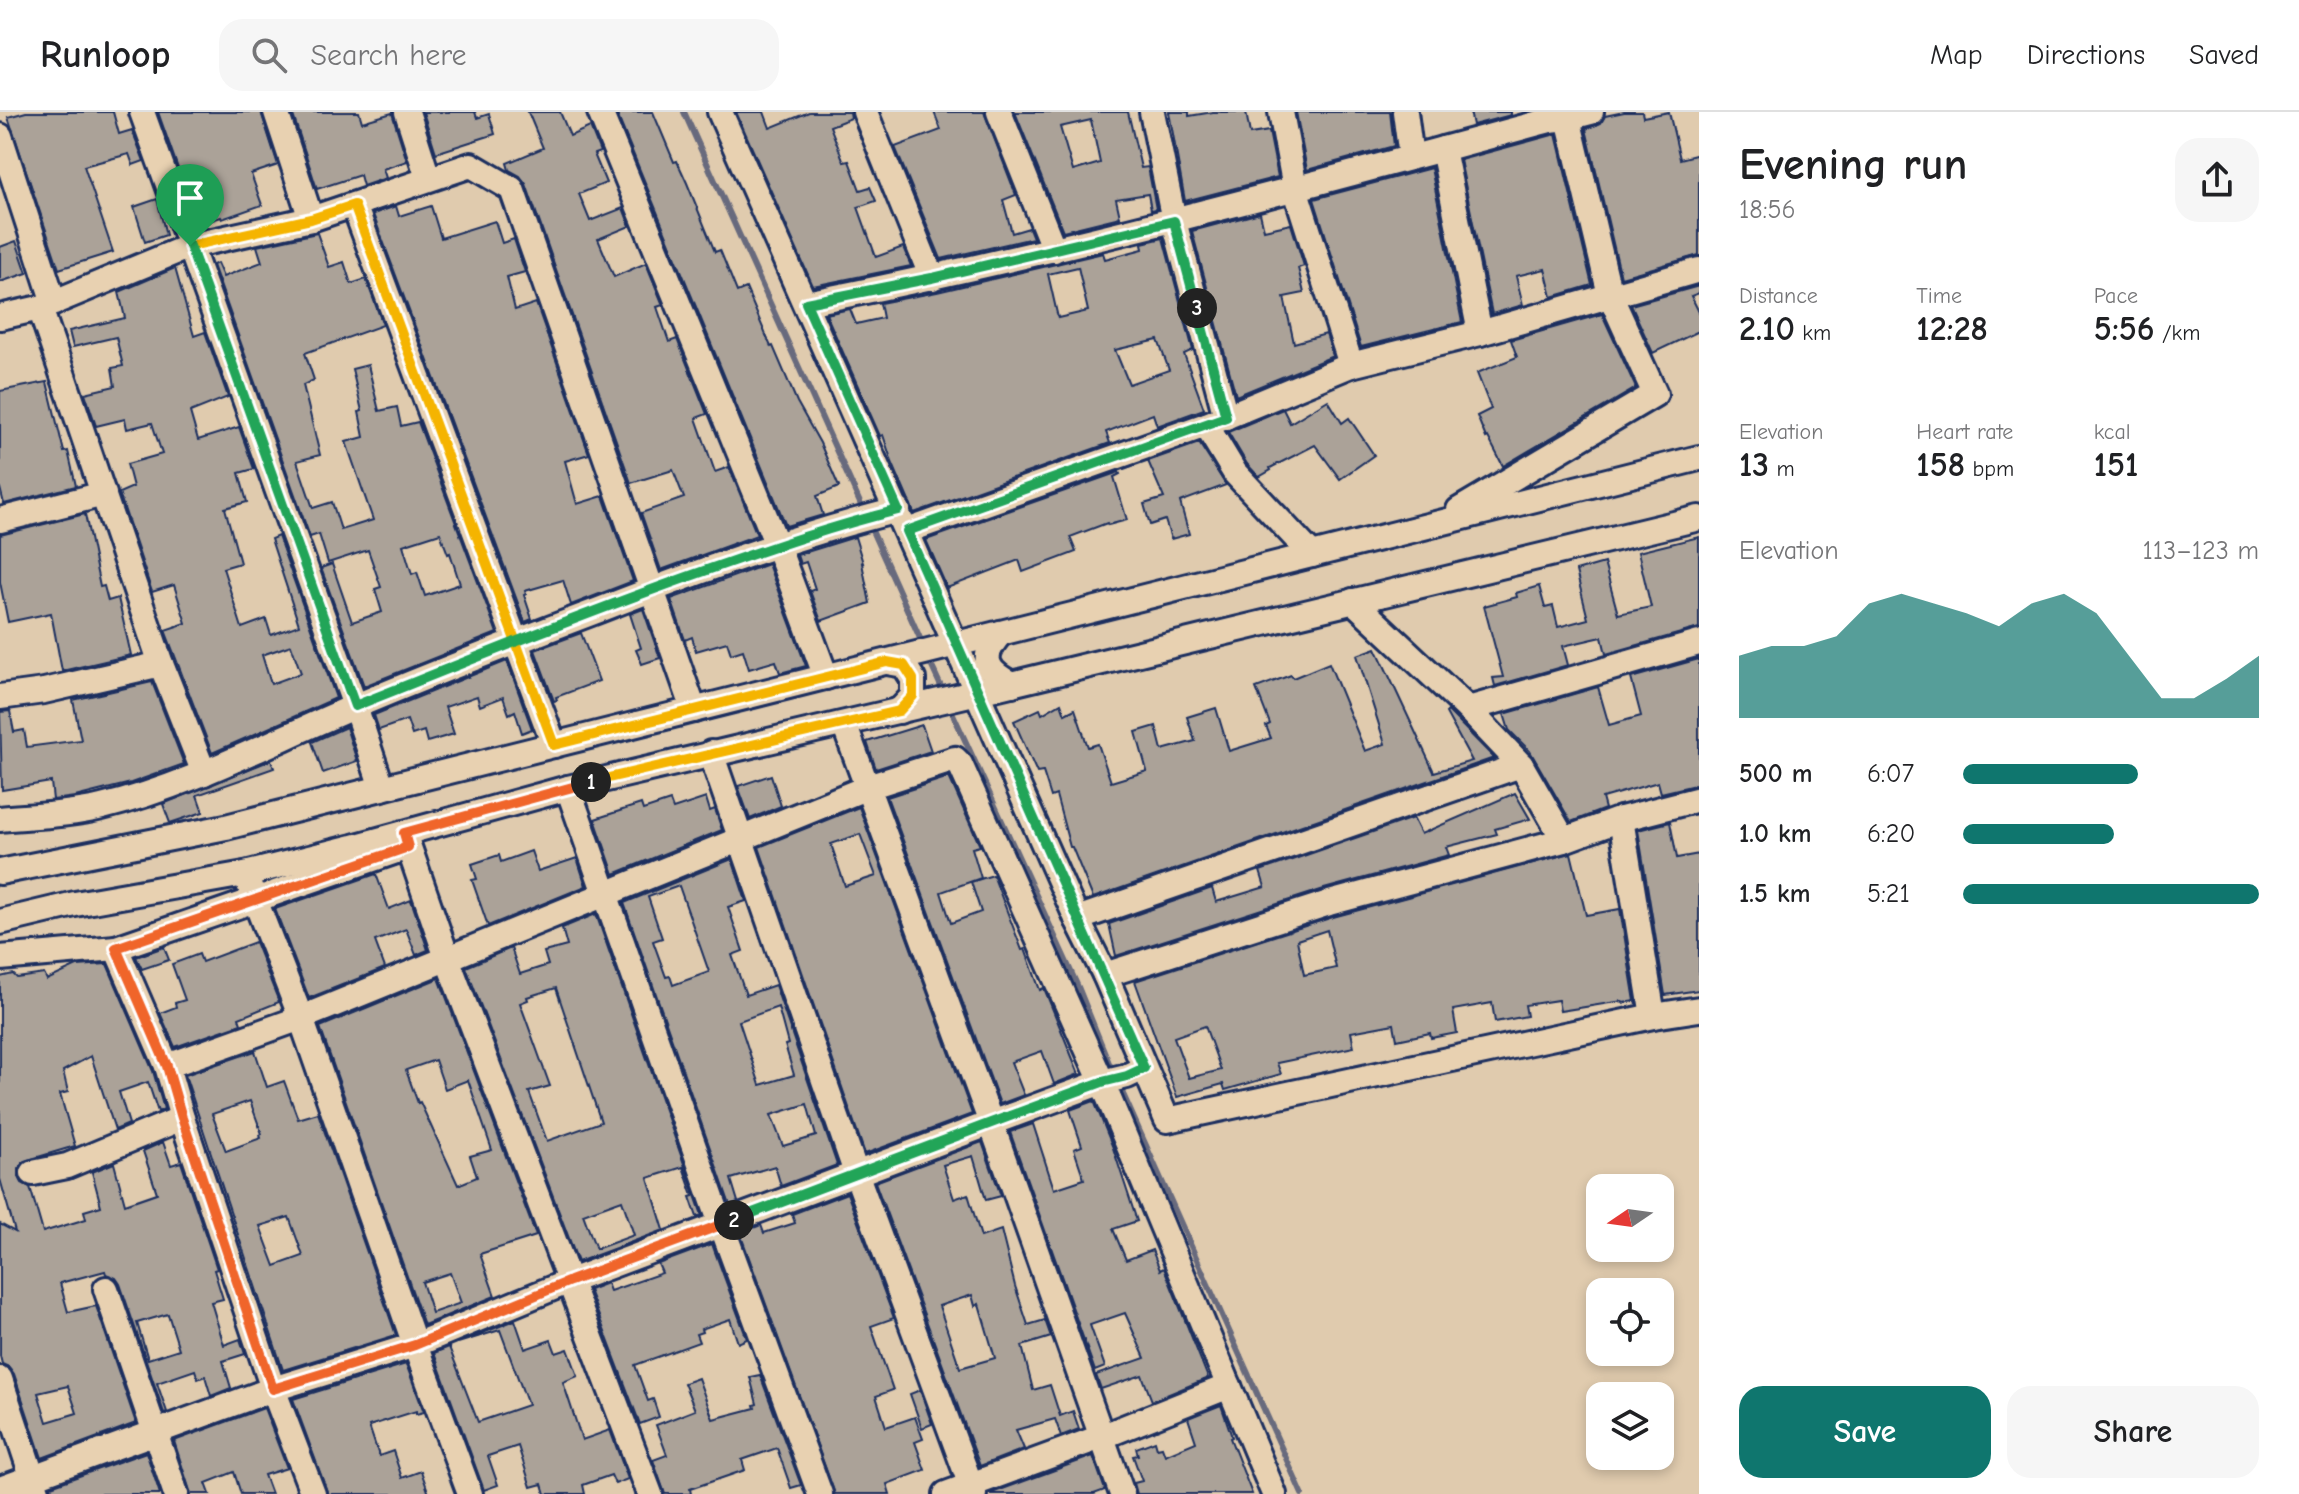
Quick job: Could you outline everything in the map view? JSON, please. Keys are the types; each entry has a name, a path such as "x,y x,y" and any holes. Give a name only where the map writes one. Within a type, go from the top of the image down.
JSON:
{"street":[{"path":"142,112 382,788"},
{"path":"276,112 311,219"},
{"path":"407,112 428,178"},
{"path":"600,112 777,545 826,677"},
{"path":"720,112 1077,919 1105,975 1121,1077 1167,1120 1653,1016 1699,1009"},
{"path":"865,112 932,278"},
{"path":"999,112 1054,250"},
{"path":"1152,112 1216,421 1235,473 1312,555"},
{"path":"1281,112 1295,188 1351,365"},
{"path":"1405,112 1411,157"},
{"path":"806,303 932,278 1174,221 1564,116 1610,295 1655,394 1435,524"},
{"path":"0,136 104,494 161,664 204,773"},
{"path":"1443,149 1480,333"},
{"path":"0,317 47,306 190,246 311,219 471,165 512,189 694,710"},
{"path":"354,205 554,745"},
{"path":"0,819 98,808 204,773 355,706 517,641 777,545 854,521 902,520 1216,421 1351,365 1480,333 1699,270"},
{"path":"0,872 226,827 1699,458"},
{"path":"0,520 104,494"},
{"path":"0,958 116,948 257,901 406,840 568,788 1699,518"},
{"path":"1353,601 1468,709 1521,765 1564,840"},
{"path":"1001,633 989,647 988,663 995,676 1012,684"},
{"path":"1468,709 1699,643"},
{"path":"898,659 913,679 913,696 899,711"},
{"path":"0,697 44,691 161,664"},
{"path":"844,724 991,1123 1122,1494"},
{"path":"711,753 856,1173 973,1489"},
{"path":"167,1066 301,1018 868,787 955,759 1121,1077 1229,1386 1274,1494"},
{"path":"1077,919 1521,765"},
{"path":"568,788 721,1224 820,1494"},
{"path":"1105,975 1329,903 1564,840 1621,819 1699,799"},
{"path":"1621,819 1653,1016"},
{"path":"0,922 75,904 245,874 406,840"},
{"path":"406,840 447,958 650,1494"},
{"path":"245,874 301,1018 470,1494"},
{"path":"116,948 167,1066 273,1389 313,1494"},
{"path":"0,1489 35,1485 273,1389 415,1345 570,1281 1121,1077"},
{"path":"33,1173 67,1166 182,1118"},
{"path":"106,1289 176,1494"},
{"path":"0,1379 35,1485"},
{"path":"946,1494 973,1489 1229,1386"}],"building":[{"path":"26,112 113,112 119,134 132,130 144,161 133,165 129,154 84,166 113,252 59,269 8,117"},
{"path":"158,112 261,112 278,165 251,174 262,205 198,225"},
{"path":"292,112 359,112 362,122 392,113 407,161 383,169 386,178 363,186 360,175 317,189"},
{"path":"423,112 475,112 477,118 489,114 495,134 436,153"},
{"path":"528,112 560,112 570,136 590,127 600,152 594,154 606,183 579,194 590,221 623,208 630,226 598,239 614,277 646,263 663,305 657,307 669,342 677,339 707,414 696,418 715,472 729,467 757,535 661,570 641,513 684,498 673,470 631,483 526,184 509,170 507,163 543,148"},
{"path":"616,112 653,112 715,252 720,250 737,292 746,288 839,487 817,496 823,515 786,526"},
{"path":"736,112 764,112 770,128 809,112 850,112 851,118 830,126 844,162 849,161 860,190 870,187 876,201 858,207 876,257 903,247 911,266 813,286"},
{"path":"934,112 984,112 1016,195 1003,200 1012,233 1029,228 1033,238 941,259 895,147 941,130"},
{"path":"1015,112 1128,112 1141,168 1148,167 1156,209 1151,210 1148,194 1116,199 1120,217 1063,231","holes":["1091,120 1100,163 1073,171 1060,127"]},
{"path":"1169,112 1189,112 1189,116 1246,112 1250,134 1269,131 1278,177 1185,201"},
{"path":"1296,112 1390,112 1394,146 1307,170"},
{"path":"1470,112 1511,112 1511,115 1473,125"},
{"path":"1642,112 1643,117 1669,112 1680,159 1699,154 1699,255 1621,277 1586,129 1601,123 1605,116"},
{"path":"1556,134 1592,285 1552,297 1545,269 1516,276 1523,305 1492,314 1460,160"},
{"path":"1431,168 1462,322 1361,347 1314,199"},
{"path":"157,199 166,235 145,242 134,207"},
{"path":"396,206 399,216 431,206 441,238 495,221 502,243 514,239 525,272 507,277 515,310 536,303 589,454 565,461 577,504 603,496 633,581 571,605 563,580 525,591 532,619 525,622 373,214"},
{"path":"1260,213 1264,230 1291,224 1304,266 1298,268 1304,293 1284,297 1294,343 1326,334 1333,356 1236,396 1192,231"},
{"path":"317,233 329,267 344,262 351,284 366,279 383,325 305,353 314,380 303,385 320,455 297,461 313,508 332,502 341,530 373,520 346,442 364,437 359,412 362,411 352,369 368,365 379,411 397,407 401,426 418,422 497,633 364,686 321,568 332,564 352,622 382,612 375,589 381,587 368,550 328,563 319,534 310,537 213,265 217,263 223,277 262,262 257,246","holes":["440,533 460,584 425,596 417,572 412,574 403,545"]},
{"path":"1163,238 1193,350 1184,354 1204,409 1157,426 1153,414 1106,432 1110,443 914,513 883,435 880,436 826,314 850,309 856,324 883,318 880,303 1103,253 1105,259 1143,249 1142,243","holes":["1078,267 1088,311 1058,318 1048,274","1158,340 1169,370 1129,384 1115,350"]},
{"path":"16,241 27,273 0,282 0,247"},
{"path":"175,268 194,336 205,332 228,397 190,412 198,440 239,427 254,469 239,473 247,502 225,508 240,563 223,568 242,628 266,619 271,635 299,625 271,539 278,536 336,698 212,753 165,630 186,623 174,585 152,592 119,493 133,487 127,464 162,454 152,423 127,429 125,419 96,426 85,393 115,386 112,368 123,366 116,337 73,347 69,331 125,318 119,292","holes":["291,645 301,673 271,684 262,655"]},
{"path":"1699,286 1699,293 1691,296 1699,312 1699,331 1653,353 1631,305"},
{"path":"1602,314 1636,388 1503,466 1477,416 1491,409 1477,373 1517,357 1511,340"},
{"path":"47,382 64,452 68,451 76,486 4,504 0,488 0,391"},
{"path":"1328,400 1342,423 1349,418 1374,455 1340,479 1315,445 1259,477 1247,464 1228,432 1283,409 1290,423"},
{"path":"1199,443 1226,485 1180,502 1189,534 1171,539 1165,520 1150,525 1144,504 1164,498 1148,461"},
{"path":"1119,472 1114,477 1127,520 1107,523 1070,537 1076,552 1023,572 1019,560 947,588 926,540"},
{"path":"85,514 100,587 104,586 108,601 118,598 131,655 62,671 51,613 8,622 0,582 0,535"},
{"path":"855,537 870,603 821,621 810,591 815,589 806,562 800,564 797,555"},
{"path":"1699,537 1699,628 1606,654 1602,637 1563,646 1568,665 1495,686 1493,678 1503,677 1484,606 1517,597 1516,593 1539,586 1545,608 1553,606 1558,627 1588,619 1576,571 1604,563 1618,614 1651,607 1638,552"},
{"path":"768,564 806,666 780,673 776,661 749,669 743,650 731,654 727,642 696,651 692,637 685,640 671,599"},
{"path":"643,609 660,658 642,664 636,650 641,648 630,614"},
{"path":"581,633 599,681 556,697 554,701 535,650"},
{"path":"1376,648 1434,772 1472,761 1446,713 1448,711 1494,758 1093,898 1070,847 1056,795 1051,797 1043,772 1037,773 1014,721 1040,709 1042,714 1061,703 1065,714 1075,709 1088,747 1098,744 1111,782 1147,771 1136,732 1156,726 1162,750 1195,741 1187,717 1216,708 1229,751 1271,738 1266,726 1270,724 1256,688 1291,675 1293,678 1329,663 1365,751 1385,744 1357,655"},
{"path":"1699,659 1699,784 1661,793 1658,782 1602,798 1605,809 1571,822 1530,751 1509,730 1504,714 1598,687 1609,725 1641,716 1631,678"},
{"path":"507,661 532,729 522,733 515,711 509,714 503,697 480,706 477,696 445,707 454,734 427,742 424,731 412,735 407,720 379,730 374,715"},
{"path":"152,682 184,764 131,783 75,797 53,800 51,782 2,790 0,712 10,711 14,732 24,730 27,747 81,740 73,700"},
{"path":"922,725 931,751 876,769 867,742"},
{"path":"346,727 357,761 323,773 312,742"},
{"path":"271,760 274,768 197,795 203,812 170,823 163,804"},
{"path":"771,775 781,806 750,819 738,786"},
{"path":"949,777 980,846 972,848 981,878 941,892 951,923 981,912 971,882 993,875 1022,950 1025,949 1040,990 1044,988 1079,1074 1054,1084 1042,1051 1011,1062 1024,1095 1000,1104 887,797"},
{"path":"1515,793 1530,819 1495,829 1497,834 1446,847 1449,855 1324,889 1116,956 1109,924 1212,888 1216,902 1265,887 1260,871 1413,818 1421,834"},
{"path":"706,798 710,811 715,809 722,830 614,874 595,819 641,804 643,810 670,801 673,809"},
{"path":"859,807 972,1114 865,1154 759,847","holes":["860,834 876,876 845,886 831,844"]},
{"path":"1670,822 1677,858 1699,854 1699,990 1665,995 1638,830"},
{"path":"531,851 538,871 577,858 586,886 488,926 472,880 477,879 472,864 499,855 501,862"},
{"path":"1571,853 1586,915 1620,909 1635,1001 1560,1011 1558,1000 1525,1005 1527,1016 1495,1022 1492,1003 1453,1010 1457,1033 1431,1038 1430,1033 1397,1040 1394,1024 1351,1032 1354,1047 1277,1063 1281,1074 1225,1090 1223,1084 1177,1097 1135,981 1333,917","holes":["1327,930 1336,968 1304,975 1297,940","1205,1026 1221,1070 1189,1078 1174,1037"]},
{"path":"732,859 746,901 728,907 743,951 732,955 746,995 775,985 837,1165 781,1186 775,1166 731,1179 738,1202 730,1205 624,903","holes":["679,886 709,972 673,985 670,976 666,977 653,941 662,938 648,897","778,1007 794,1075 760,1085 739,1021","807,1104 816,1136 783,1146 771,1115"]},
{"path":"376,874 389,909 411,900 428,950 416,955 406,929 375,941 385,968 309,998 275,909"},
{"path":"596,914 702,1215 697,1217 683,1167 648,1178 664,1230 578,1262 466,967 511,948 520,974 548,965 544,952 567,946 562,928","holes":["556,988 601,1122 547,1141 529,1092 550,1086 520,1003 528,1000 527,997","622,1200 634,1235 596,1249 583,1214"]},
{"path":"255,942 279,1002 239,1018 241,1024 175,1047 160,1013 185,1000 172,964 199,954 202,962"},
{"path":"164,947 169,960 142,969 136,957"},
{"path":"107,964 153,1071 164,1109 158,1112 148,1082 119,1092 129,1124 115,1130 91,1056 63,1071 68,1092 60,1094 75,1146 24,1161 19,1168 19,1177 22,1183 30,1187 43,1232 86,1219 84,1211 101,1206 92,1172 114,1163 125,1204 157,1193 143,1151 163,1142 171,1165 181,1162 217,1269 214,1270 223,1299 211,1302 224,1345 240,1339 245,1354 223,1361 231,1388 211,1396 205,1376 198,1379 195,1370 157,1383 167,1412 164,1413 116,1278 105,1271 60,1283 68,1312 96,1306 136,1423 42,1458 14,1374 2,1364 0,1356 0,1224 15,1232 0,1179 0,977 44,974 47,980 77,966","holes":["168,1314 179,1349 148,1359 137,1323","68,1386 77,1413 47,1422 38,1393"]},
{"path":"439,978 536,1236 480,1254 495,1296 424,1325 320,1027","holes":["435,1060 445,1089 468,1080 492,1150 470,1156 477,1177 458,1185 418,1103 406,1070","450,1273 461,1303 432,1313 422,1282"]},
{"path":"255,1051 267,1087 284,1081 298,1119 318,1113 396,1335 283,1370 185,1075","holes":["250,1101 261,1138 226,1151 212,1114","289,1217 303,1256 275,1266 260,1226"]},
{"path":"1094,1101 1137,1221 1113,1229 1126,1260 1152,1250 1160,1270 1164,1268 1208,1378 1152,1401 1142,1375 1101,1389 1096,1375 1145,1358 1125,1313 1090,1325 1105,1367 1095,1371 1010,1132 1033,1124 1054,1189 1084,1179 1074,1149 1082,1146 1070,1110"},
{"path":"982,1142 1001,1196 986,1200 973,1156 943,1165 954,1199 968,1194 981,1237 1001,1230 1028,1325 1045,1320 1051,1337 1022,1346 1033,1390 1050,1385 1060,1416 1073,1411 1079,1429 1061,1436 1055,1419 1016,1430 1024,1449 980,1466 875,1182","holes":["972,1295 975,1306 979,1304 995,1358 960,1368 939,1306"]},
{"path":"847,1193 894,1318 871,1326 893,1390 876,1396 886,1427 915,1417 923,1439 915,1442 925,1470 887,1484 890,1494 835,1494 740,1233 761,1225 764,1233 795,1223 792,1214"},
{"path":"712,1244 747,1339 738,1343 730,1319 701,1329 702,1332 696,1334 699,1342 635,1365 648,1401 653,1399 659,1417 640,1424 589,1290 607,1283 610,1291 662,1273 658,1264"},
{"path":"515,1320 525,1349 551,1340 556,1353 568,1349 578,1376 563,1382 582,1440 610,1430 628,1479 615,1484 611,1475 583,1485 585,1494 545,1494 542,1484 531,1487 518,1446 488,1456 498,1485 484,1490 434,1353 449,1347 478,1422 528,1405 500,1330 458,1343"},
{"path":"406,1364 424,1412 416,1414 416,1411 369,1426 379,1456 393,1451 402,1478 421,1471 429,1494 328,1494 293,1399"},
{"path":"760,1375 801,1485 791,1488 777,1448 742,1460 745,1470 690,1489 691,1494 665,1494 653,1460 667,1455 656,1425 695,1410 684,1383 698,1378 713,1419 755,1408 757,1404 750,1377"},
{"path":"920,1390 932,1424 922,1428 910,1394"},
{"path":"1221,1405 1252,1494 1137,1494 1134,1483 1142,1481 1133,1456 1138,1455 1136,1448 1155,1441 1157,1448 1162,1447 1165,1455 1196,1442 1188,1418"},
{"path":"264,1408 287,1468 264,1475 271,1494 241,1494 234,1472 206,1483 210,1494 191,1494 174,1441"},
{"path":"146,1452 160,1494 53,1494 51,1486"},
{"path":"1093,1456 1105,1490 1094,1494 989,1494"}],"waterway":[{"path":"684,112 865,514"},
{"path":"869,524 923,645"},
{"path":"927,656 944,693"},
{"path":"948,703 1078,987 1113,1073"},
{"path":"1118,1083 1302,1494"}],"route":[{"path":"190,246 311,219 354,205 517,641 554,745 887,662 904,665 913,679 913,696 899,711 568,788 404,833 408,847 116,948 167,1066 273,1389 415,1345 570,1281 1144,1068 907,531 1226,417 1174,221 932,278 806,303 898,510 777,545 651,590 517,641 355,706 190,246"}]}
